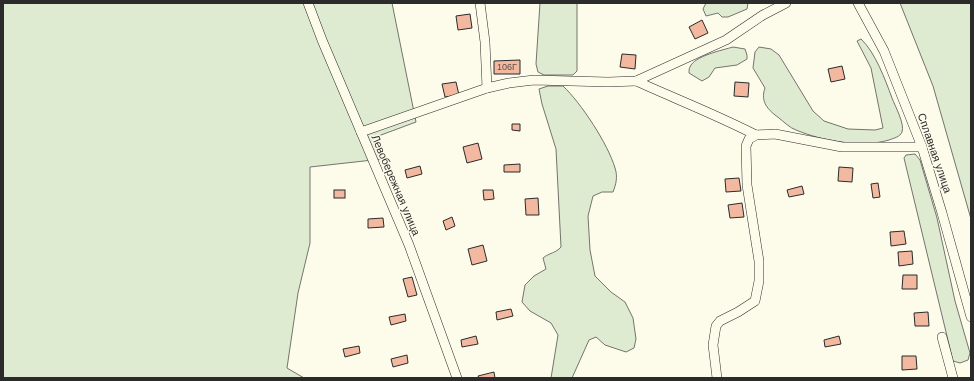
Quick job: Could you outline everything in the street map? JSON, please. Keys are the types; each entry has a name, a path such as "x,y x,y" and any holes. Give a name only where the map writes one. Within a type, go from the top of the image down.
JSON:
{"street":[{"name":"Левобережная улица","path":"308,3 322,40 414,258 442,340 457,378"},
{"path":"480,3 485,42 487,88"},
{"path":"361,132 487,88 509,83 534,80 608,82 636,81 726,40 763,15 786,3"},
{"name":"Сплавная улица","path":"858,3 884,51 922,147 971,316"},
{"path":"636,81 756,135"},
{"path":"717,378 713,345 716,326 720,321 755,301 758,288 759,261 747,185 746,146 749,139 756,135 775,134 842,147 922,147"},
{"path":"942,337 953,378"}],"green space":[{"path":"3,3 392,3 416,122 373,138 382,159 310,167 310,243 298,293 287,368 304,378 3,378"},
{"path":"540,3 577,3 577,71 573,75 544,75 538,72 536,64"},
{"path":"706,3 748,3 747,9 728,17 722,17 718,13 706,16 703,9"},
{"path":"900,3 971,3 971,219 933,86"},
{"path":"861,39 875,58 886,83 901,120 903,129 900,135 889,140 867,143 830,140 806,134 794,129 768,109 764,102 765,88 753,68 755,52 759,47 771,49 779,55 813,111 824,121 848,129 875,130 883,128 871,68 857,41"},
{"path":"733,47 745,49 747,59 737,65 715,68 709,77 702,81 689,73 693,63 697,60 709,54"},
{"path":"548,86 563,86 570,93 593,124 606,147 615,168 616,180 613,192 602,192 593,196 588,216 590,250 595,276 611,292 625,302 633,318 636,339 634,348 626,352 605,345 596,337 589,340 572,378 551,378 558,335 551,323 530,311 522,302 525,285 534,276 546,269 543,258 557,251 561,247 556,149 542,104 539,89"},
{"path":"915,154 920,160 937,218 955,301 970,353 968,360 960,363 953,361 904,158 906,155"}],"building":[{"path":"470,14 472,28 458,30 456,16"},
{"path":"702,20 708,33 695,39 689,27"},
{"path":"622,54 636,55 635,69 620,67"},
{"path":"520,60 520,74 494,74 494,61"},
{"path":"842,66 845,79 831,82 828,69"},
{"path":"456,82 459,95 445,97 442,84"},
{"path":"735,82 749,83 748,97 734,96"},
{"path":"512,124 520,124 520,131 512,130"},
{"path":"478,143 482,159 467,163 463,147"},
{"path":"520,164 520,172 504,172 504,165"},
{"path":"420,166 422,174 407,178 405,170"},
{"path":"839,167 853,168 852,182 838,181"},
{"path":"739,178 741,191 726,192 725,179"},
{"path":"878,183 880,197 873,198 871,184"},
{"path":"802,186 804,194 789,197 787,190"},
{"path":"334,190 345,190 345,198 334,198"},
{"path":"483,190 493,190 494,199 484,200"},
{"path":"538,198 539,215 526,215 525,199"},
{"path":"742,203 744,217 730,218 728,205"},
{"path":"452,217 455,226 446,230 443,221"},
{"path":"383,218 384,227 368,228 368,219"},
{"path":"904,231 906,244 891,246 890,232"},
{"path":"483,245 487,261 472,265 468,249"},
{"path":"912,251 913,264 899,266 898,252"},
{"path":"903,275 917,275 917,289 902,289"},
{"path":"412,277 417,295 408,297 403,279"},
{"path":"511,309 513,316 497,320 496,312"},
{"path":"928,312 929,326 915,326 914,313"},
{"path":"405,314 406,321 391,325 389,317"},
{"path":"476,336 478,344 462,347 461,340"},
{"path":"839,336 841,344 825,347 824,340"},
{"path":"359,346 360,353 345,357 343,349"},
{"path":"407,355 408,363 393,367 391,359"},
{"path":"902,356 916,356 917,369 902,370"},
{"path":"494,372 495,378 479,378 478,376"}]}
